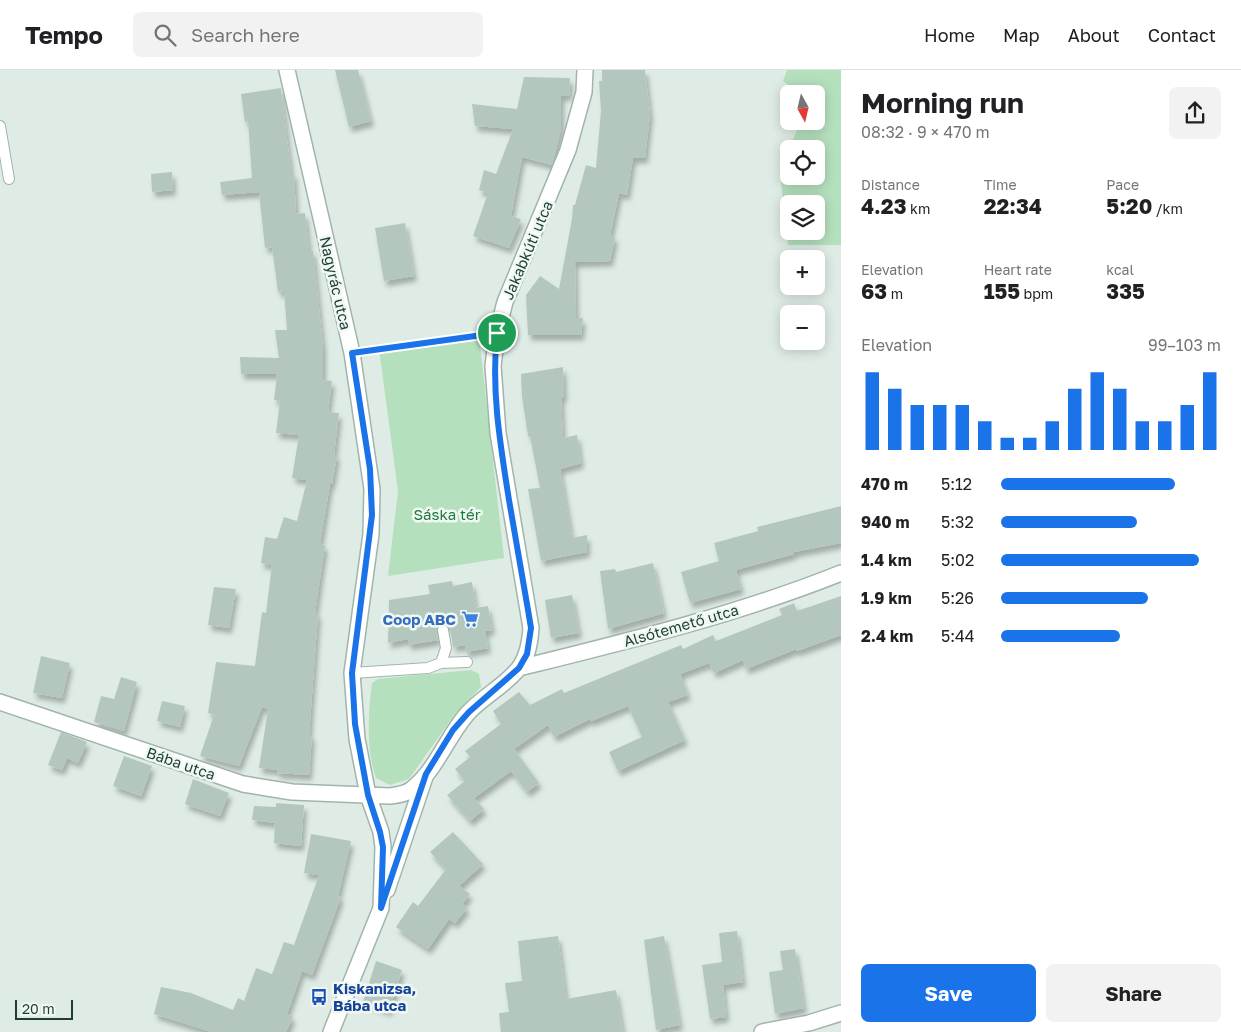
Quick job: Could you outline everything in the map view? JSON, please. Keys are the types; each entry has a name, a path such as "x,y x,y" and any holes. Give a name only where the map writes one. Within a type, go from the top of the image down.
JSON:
{"street":[{"name":"Nagyrác utca","path":"287,70 352,353 370,469 372,515 352,673 356,739 368,795 383,847 381,908"},
{"name":"Jakabkúti utca","path":"519,668 527,654 531,628 498,433 493,366 497,333 505,302 568,150 582,100 585,70"},
{"name":"Alsótemető utca","path":"519,668 691,624 772,599 841,573"},
{"path":"331,1032 381,908 426,774 453,730 469,712 519,668"},
{"name":"Bába utca","path":"0,702 243,784 283,791 368,795 401,794 412,789 426,774"},
{"path":"762,1032 809,1024 841,1013"}],"lane":[{"path":"0,126 8,179"},
{"path":"441,663 446,648 443,630"},
{"path":"352,673 428,668 441,663 467,662"}],"path":[{"path":"352,353 497,333"}],"green space":[{"path":"787,70 841,70 841,245 788,245 787,240 825,240 825,195 783,195 781,185 825,185 825,140 793,140 797,130 825,130 825,85 788,85 783,81"},
{"name":"Sáska tér","path":"479,336 504,558 388,576 398,491 379,349"},
{"path":"471,670 479,674 481,687 455,714 409,779 390,785 376,778 369,743 372,683 378,679"}],"building":[{"path":"335,70 358,70 371,121 349,127"},
{"path":"602,70 645,70 650,114 645,158 633,158 627,195 619,193 610,236 615,237 610,261 575,262 576,318 583,318 581,335 528,335 526,295 540,276 559,289 573,205 575,205 586,165 596,168 601,111 599,81 602,81"},
{"path":"524,77 570,78 569,96 561,95 561,129 552,165 522,157 511,216 521,219 509,248 473,236 488,193 479,190 484,170 496,174 513,129 475,126 472,104 517,109"},
{"path":"281,88 291,173 294,173 296,214 305,213 309,251 313,251 323,347 323,380 332,381 328,412 339,413 334,455 337,455 320,544 325,545 315,613 318,613 309,735 312,735 309,775 277,773 278,770 259,768 268,709 262,707 239,766 200,756 214,715 208,713 216,662 255,666 262,612 266,613 272,565 261,563 265,537 277,539 284,517 297,521 307,480 292,478 299,435 276,433 280,401 274,400 277,374 241,374 240,357 279,358 275,330 287,330 284,291 278,292 272,247 265,248 259,192 222,195 220,182 252,178 248,121 245,122 241,94"},
{"path":"172,172 173,190 152,192 151,174"},
{"path":"405,223 414,276 384,281 375,228"},
{"path":"563,367 564,397 561,398 563,438 577,435 581,463 560,469 572,538 587,535 587,552 541,561 528,489 540,488 530,436 528,436 521,374"},
{"path":"841,506 841,543 794,552 794,554 736,570 741,589 690,603 681,572 719,561 714,543 758,531 757,527"},
{"path":"653,563 664,613 608,629 600,571 615,569 616,572"},
{"path":"452,581 453,586 472,582 476,608 488,606 492,630 485,631 488,648 466,652 465,645 453,647 450,628 442,623 436,628 438,640 408,645 408,639 388,643 389,600 430,594 428,585"},
{"path":"214,587 236,589 229,628 208,625"},
{"path":"572,595 579,633 551,638 545,600"},
{"path":"841,596 841,635 797,651 796,649 746,669 743,660 714,673 709,663 680,674 688,695 668,702 685,740 618,771 609,752 642,737 628,706 591,721 590,719 554,737 548,725 514,749 539,783 527,792 511,771 474,798 484,809 470,821 447,795 465,781 455,769 470,757 465,751 501,724 493,711 519,692 530,705 562,689 564,693 681,645 683,649 713,635 716,641 782,615 779,609 794,603 797,611"},
{"path":"41,656 70,663 62,698 33,693"},
{"path":"121,677 137,682 124,731 94,722 101,696 114,699"},
{"path":"162,701 185,706 180,727 157,721"},
{"path":"61,732 87,742 78,763 67,758 62,770 48,765"},
{"path":"124,756 152,766 141,796 113,786"},
{"path":"193,779 229,793 220,816 185,804"},
{"path":"276,803 304,805 301,846 274,843 275,823 252,820 254,806 276,807"},
{"path":"453,832 483,864 459,886 470,894 462,904 467,908 455,923 449,919 428,949 396,927 413,902 418,906 446,869 430,852"},
{"path":"311,834 351,841 338,896 341,897 312,975 302,971 287,1014 293,1017 286,1032 212,1032 154,1014 161,987 191,993 233,1010 238,998 244,1001 256,968 272,974 284,942 294,945 319,875 304,873"},
{"path":"737,931 743,982 723,985 726,1017 710,1019 702,965 722,962 719,933"},
{"path":"558,936 566,999 616,990 623,1032 501,1032 499,1013 509,1012 505,983 522,981 518,941"},
{"path":"664,936 680,1025 656,1030 644,940"},
{"path":"795,949 804,1008 775,1014 769,972 783,970 780,951"},
{"path":"376,961 402,970 389,1011 363,1002"}],"place":[{"name":"Coop ABC","path":"470,619"},
{"name":"Kiskanizsa, Bába utca","path":"319,997"}],"route":[{"path":"497,333 493,366 494,397 498,433 531,628 530,643 527,654 519,668 469,712 453,730 426,774 381,908 383,847 368,795 356,739 352,673 371,534 372,489 352,353 497,333"}]}
